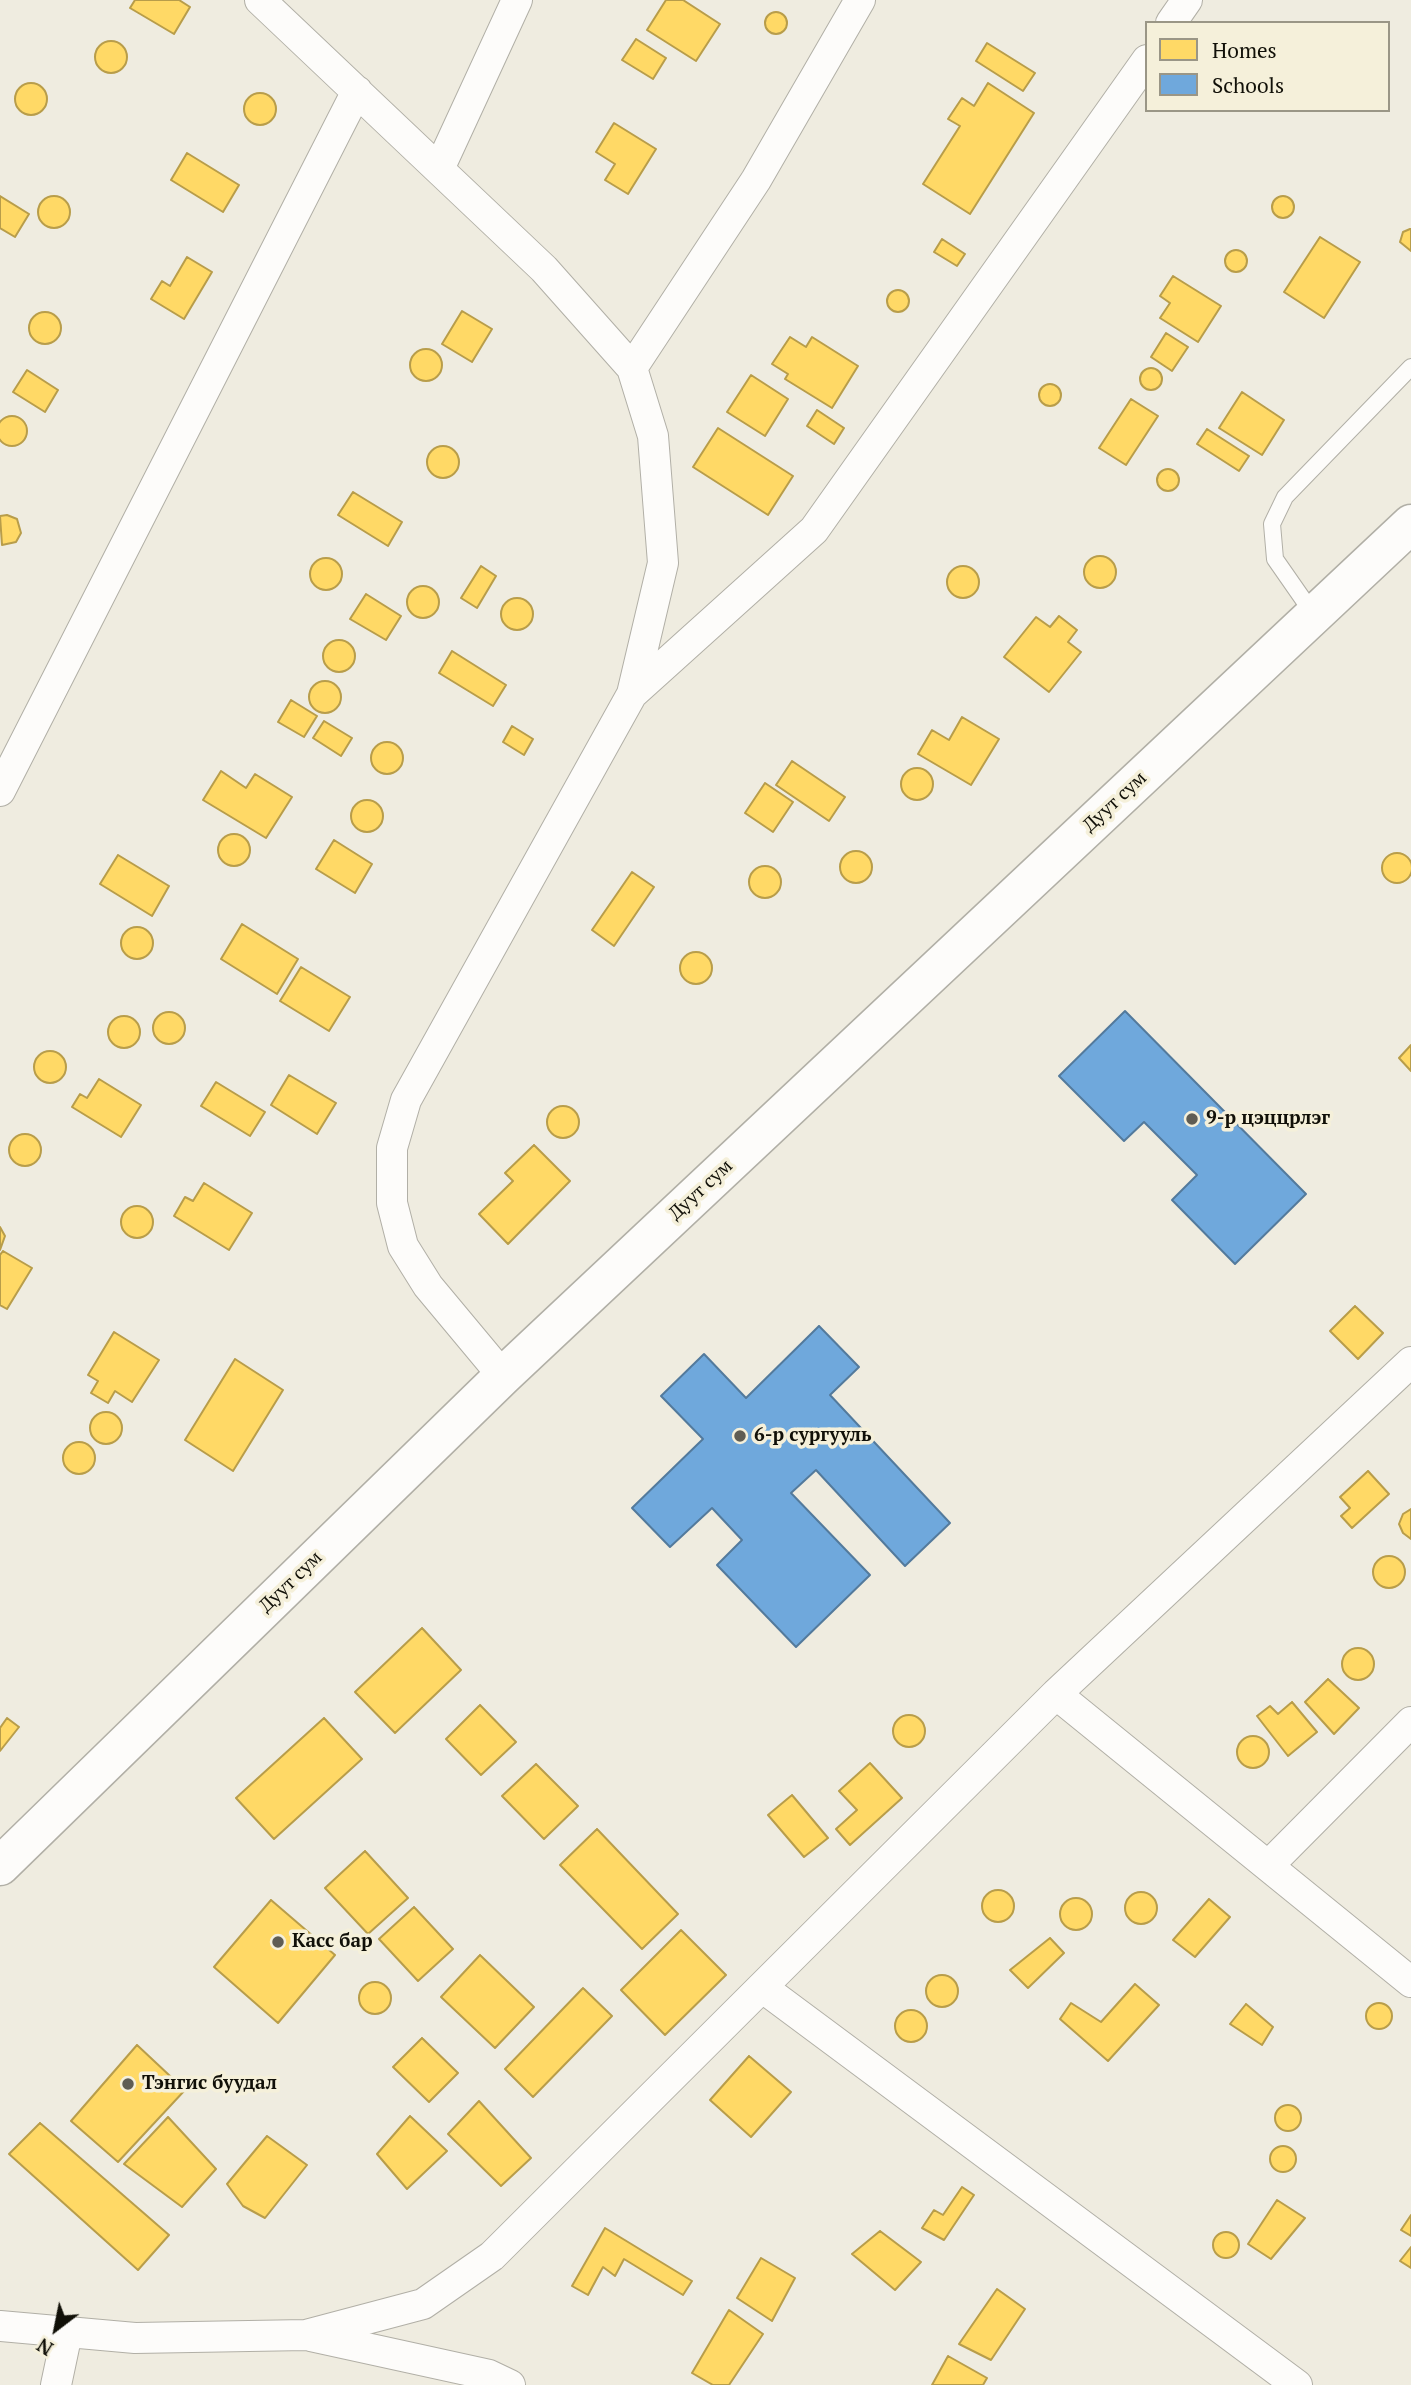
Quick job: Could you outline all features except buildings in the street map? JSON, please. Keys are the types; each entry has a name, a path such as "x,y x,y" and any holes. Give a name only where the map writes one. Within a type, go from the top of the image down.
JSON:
{"main road":[{"name":"Дуут сум","path":"0,1866 503,1376 1411,524"}],"street":[{"path":"260,0 544,269 632,368 653,436 663,563 632,694 406,1100 391,1148 392,1203 403,1245 428,1286 503,1376"},
{"path":"439,169 517,0"},
{"path":"632,368 756,180 860,0"},
{"path":"1172,21 1187,0"},
{"path":"632,694 814,530 1145,63"},
{"path":"0,791 357,91"},
{"path":"306,2335 423,2304 492,2256 1056,1694 1411,1363"},
{"path":"1056,1694 1411,1982"},
{"path":"1268,1866 1411,1722"},
{"path":"763,1988 1297,2385"},
{"path":"0,2326 135,2338 306,2335 489,2375 510,2385"},
{"path":"56,2385 67,2333"}],"lane":[{"path":"1314,615 1276,559 1272,524 1285,497 1411,367"}],"place":[{"name":"9-р цэццрлэг","path":"1192,1119"},
{"name":"6-р сургууль","path":"740,1436"},
{"name":"Касс бар","path":"278,1942"},
{"name":"Тэнгис буудал","path":"128,2084"}]}
